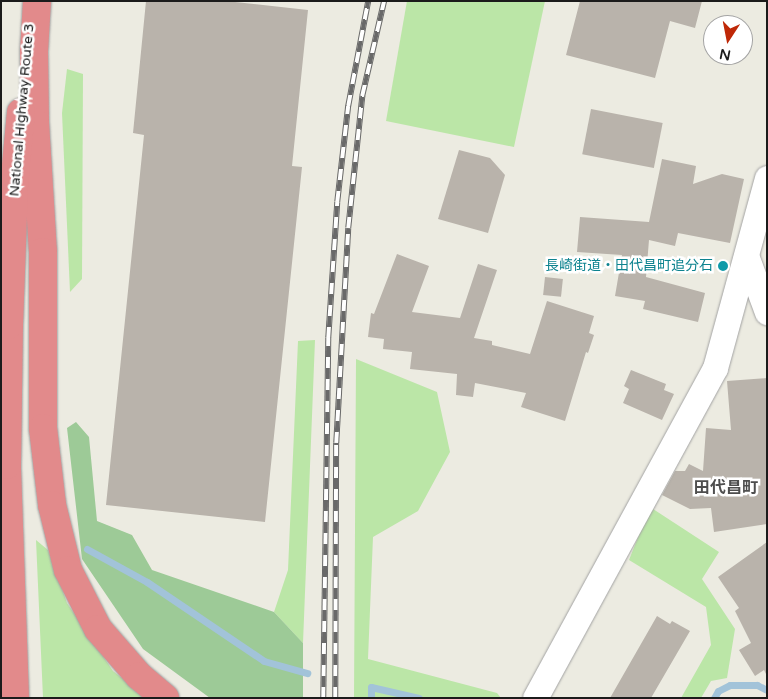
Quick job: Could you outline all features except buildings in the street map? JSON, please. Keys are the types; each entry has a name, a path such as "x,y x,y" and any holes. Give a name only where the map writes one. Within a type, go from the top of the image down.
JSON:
{"highway":[{"name":"National Highway Route 3","path":"15,698 7,475 8,325 14,186 24,66 35,1"},
{"path":"35,1 35,122 43,252 43,428 52,505 68,570 90,614 116,652 139,676 165,698"}],"street":[{"path":"535,698 715,368 757,260 767,178"},
{"path":"757,260 767,312"}],"green space":[{"path":"407,1 545,1 514,147 386,121"},
{"path":"67,69 83,74 82,279 70,292 62,113"},
{"path":"315,340 303,643 274,612 288,570 298,341"},
{"path":"356,359 437,392 450,452 418,511 373,537 368,659 497,693 501,698 354,698"},
{"path":"76,422 89,437 97,521 132,535 152,570 274,612 303,643 303,698 210,698 143,649 82,559 67,428"},
{"path":"650,507 719,552 702,579 735,629 727,678 711,681 701,698 681,698 711,645 706,607 629,560"},
{"path":"36,540 48,550 67,603 113,671 147,698 43,698"}],"waterway":[{"path":"87,549 147,582 264,661 307,673"},
{"path":"714,698 718,691 730,685 757,685 767,690"},
{"path":"371,698 371,687 419,698"}],"railway":[{"path":"323,698 328,338 337,202 348,106 368,1"},
{"path":"335,698 336,443 348,228 362,96 384,1"}],"place":[{"name":"長崎街道・田代昌町追分石","path":"723,266"}],"district":[{"name":"田代昌町","path":"726,488"}]}
